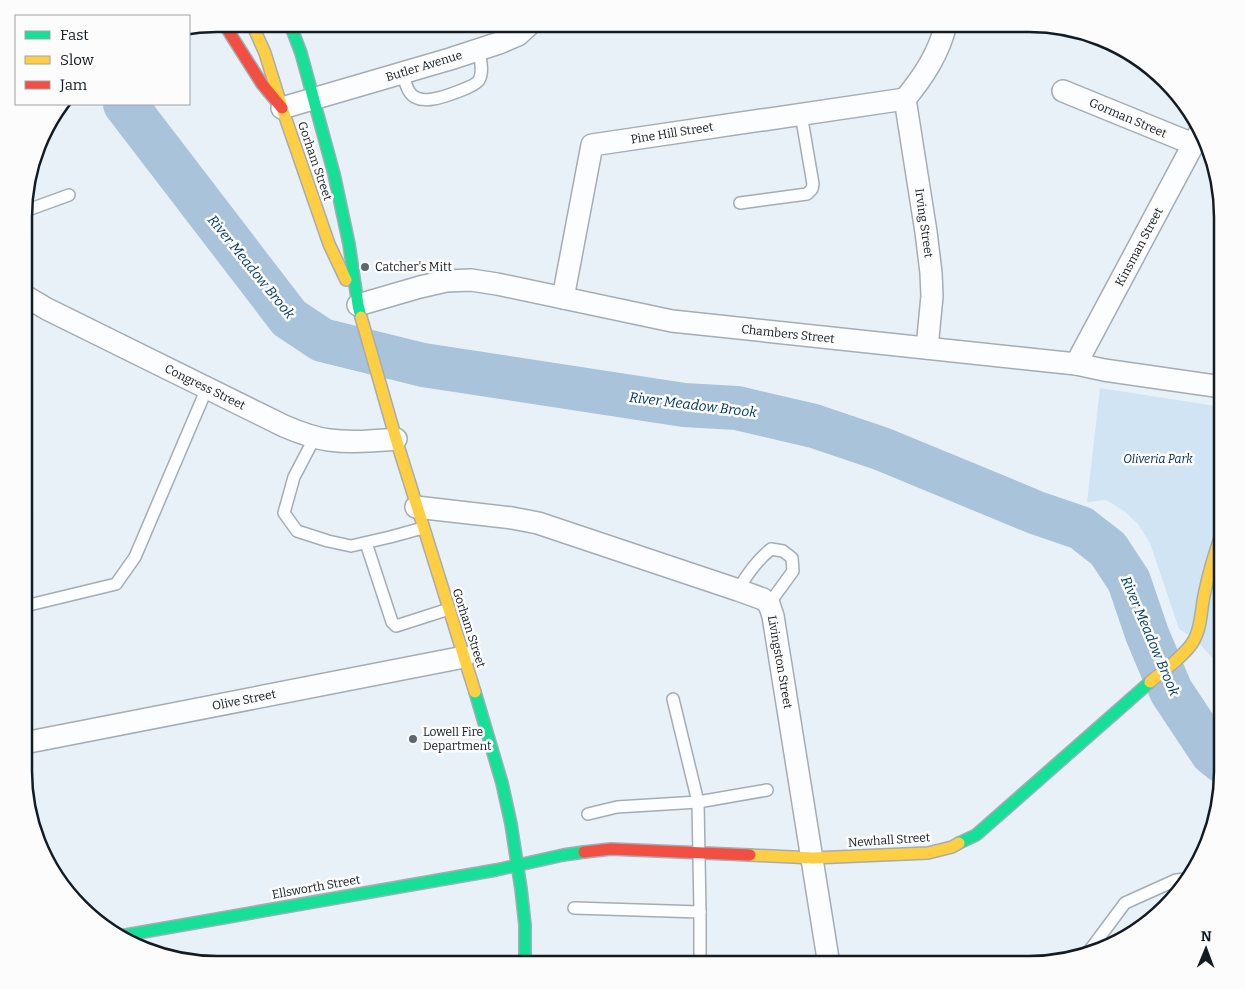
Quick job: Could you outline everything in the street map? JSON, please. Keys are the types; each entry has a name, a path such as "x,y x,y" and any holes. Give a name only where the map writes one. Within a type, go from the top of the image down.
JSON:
{"main road":[{"path":"229,32 262,84 282,108"},
{"name":"Gorham Street","path":"255,32 329,244 360,310"},
{"name":"Gorham Street","path":"293,32 301,52 334,174 349,244 360,310 381,387 416,507 502,783 518,866 525,925 526,956"},
{"name":"Newhall Street","path":"518,866 564,855 611,849 813,858 928,853 952,847 976,835 1188,649 1195,639 1214,555"},
{"name":"Ellsworth Street","path":"130,934 518,866"}],"street":[{"name":"Butler Avenue","path":"282,108 479,50 521,32"},
{"path":"905,99 931,64 944,32"},
{"name":"Gorman Street","path":"1064,91 1194,136"},
{"name":"Pine Hill Street","path":"563,298 592,145 905,99"},
{"name":"Irving Street","path":"905,99 931,273 932,296 927,348"},
{"name":"Kinsman Street","path":"1076,364 1196,140"},
{"name":"Chambers Street","path":"360,310 420,287 446,281 471,280 672,321 1076,364 1104,370 1214,386"},
{"name":"Congress Street","path":"32,300 303,434 346,442 396,439"},
{"name":"Livingston Street","path":"416,507 512,518 538,524 738,590 763,599 770,604 828,956"},
{"name":"Olive Street","path":"32,741 464,657"}],"lane":[{"path":"402,73 410,93 418,99 431,100 475,84 479,80 481,64 479,50"},
{"path":"740,203 807,194 812,189 813,184 801,114"},
{"path":"33,208 69,195"},
{"path":"32,310 48,309"},
{"path":"32,604 116,584 135,557 207,388"},
{"path":"314,437 294,477 284,513 298,531 351,546 423,528"},
{"path":"366,543 392,622 396,626 449,609"},
{"path":"738,590 747,573 760,558 771,549 783,551 792,558 793,571 770,604"},
{"path":"673,699 698,802 700,956"},
{"path":"588,814 617,807 698,802 767,790"},
{"path":"1095,944 1125,903 1178,880"},
{"path":"574,908 700,912"}],"green space":[{"name":"Oliveria Park","path":"1100,388 1214,406 1214,659 1195,639 1179,629 1150,543 1138,524 1124,511 1106,500 1087,502"}],"waterway":[{"name":"River Meadow Brook","path":"126,105 289,318 322,340 423,365 684,405 737,408 814,426 882,449 1037,513 1081,528 1108,549 1129,581 1147,634 1171,691 1214,755"}],"traffic: fast":[{"path":"293,32 301,53 334,174 349,244 361,317"},
{"path":"959,843 976,835 1150,682"},
{"path":"475,692 502,783 511,824 525,925 525,956"},
{"path":"130,934 496,870 584,852"}],"traffic: slow":[{"path":"256,32 265,53 329,244 346,280"},
{"path":"361,317 396,439 475,692"},
{"path":"1150,682 1180,657 1194,640 1200,622 1208,576 1214,557"},
{"path":"750,855 813,858 928,853 952,847 959,843"}],"traffic: jam":[{"path":"229,32 262,84 282,108"},
{"path":"584,852 611,849 750,855"}],"place":[{"name":"Catcher's Mitt","path":"365,267"},
{"name":"Lowell Fire Department","path":"413,739"}]}
